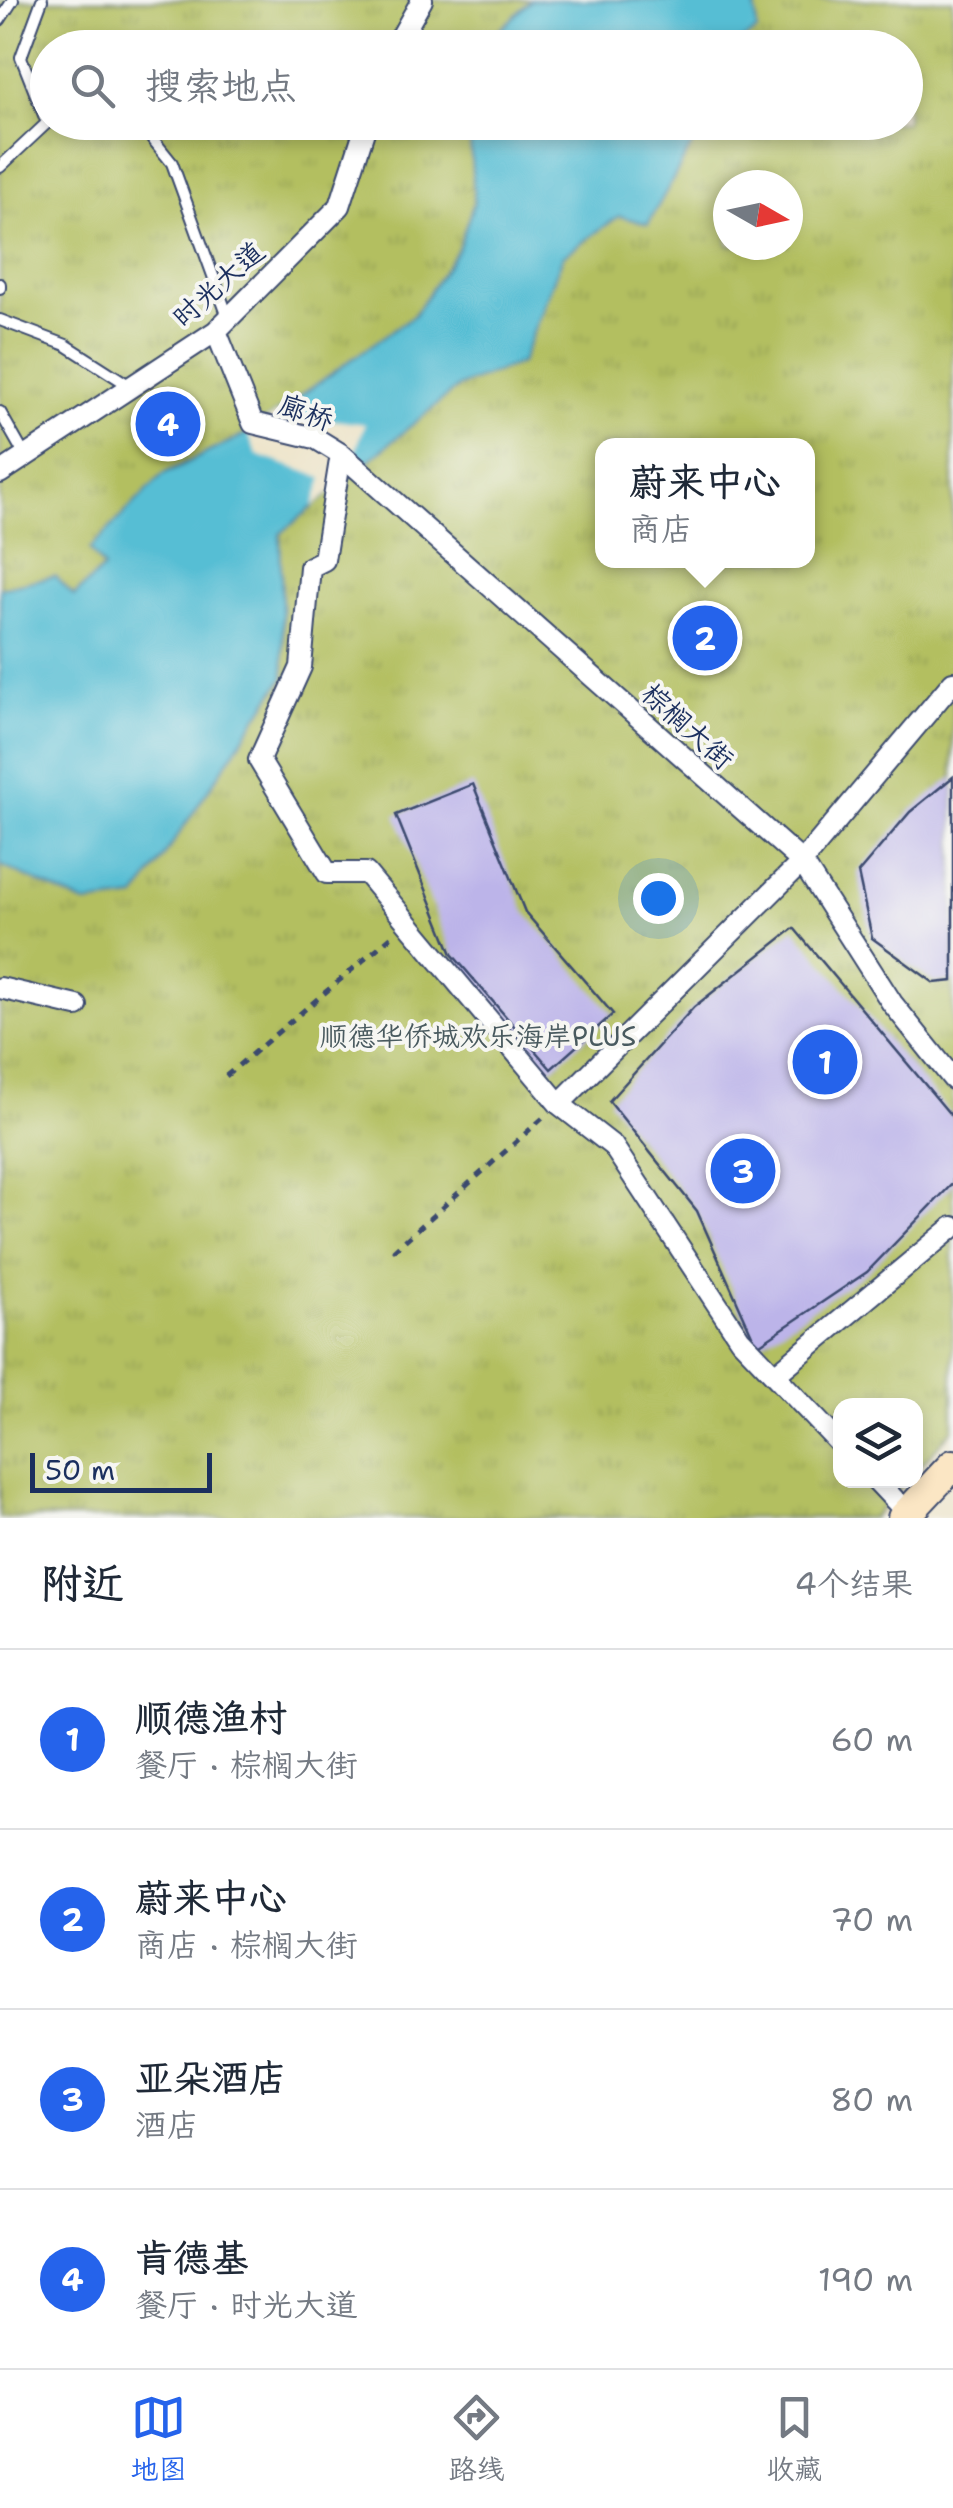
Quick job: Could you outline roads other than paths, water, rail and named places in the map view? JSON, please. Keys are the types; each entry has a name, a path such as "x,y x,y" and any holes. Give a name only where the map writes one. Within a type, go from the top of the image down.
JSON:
{"street":[{"path":"405,30 422,0"},
{"name":"时光大道","path":"0,472 222,324 340,206 361,140"},
{"name":"廊桥","path":"222,324 253,423 316,438 341,454"},
{"path":"341,454 324,560 310,567 300,666 259,760 327,873 366,874 559,1104 613,1146 740,1339 833,1437"},
{"name":"棕榈大街","path":"341,454 802,862 892,1004 953,1078"},
{"path":"559,1104 802,862 953,682"},
{"path":"0,988 78,1006"},
{"path":"775,1375 953,1227"},
{"path":"883,1488 906,1516 953,1465"}],"lane":[{"path":"0,20 13,0"},
{"path":"31,30 42,0"},
{"path":"30,33 21,57 30,80"},
{"path":"0,167 30,138"},
{"path":"153,140 172,163 222,324"},
{"path":"0,320 66,344 131,386"},
{"path":"0,412 25,456"}],"water":[{"path":"531,0 755,0 757,30 500,30"},
{"path":"470,140 695,140 648,224 619,216 563,256 521,363 459,386 280,534 284,677 136,898 85,904 0,865 0,588 55,576 74,596 104,568 90,549 163,474 248,433 414,315 458,249 474,202"}],"place":[{"name":"肯德基","path":"168,424"},
{"name":"蔚来中心","path":"705,638"},
{"name":"顺德渔村","path":"825,1062"},
{"name":"亚朵酒店","path":"743,1171"}],"park label":[{"name":"顺德华侨城欢乐海岸PLUS","path":"478,1036"}]}
